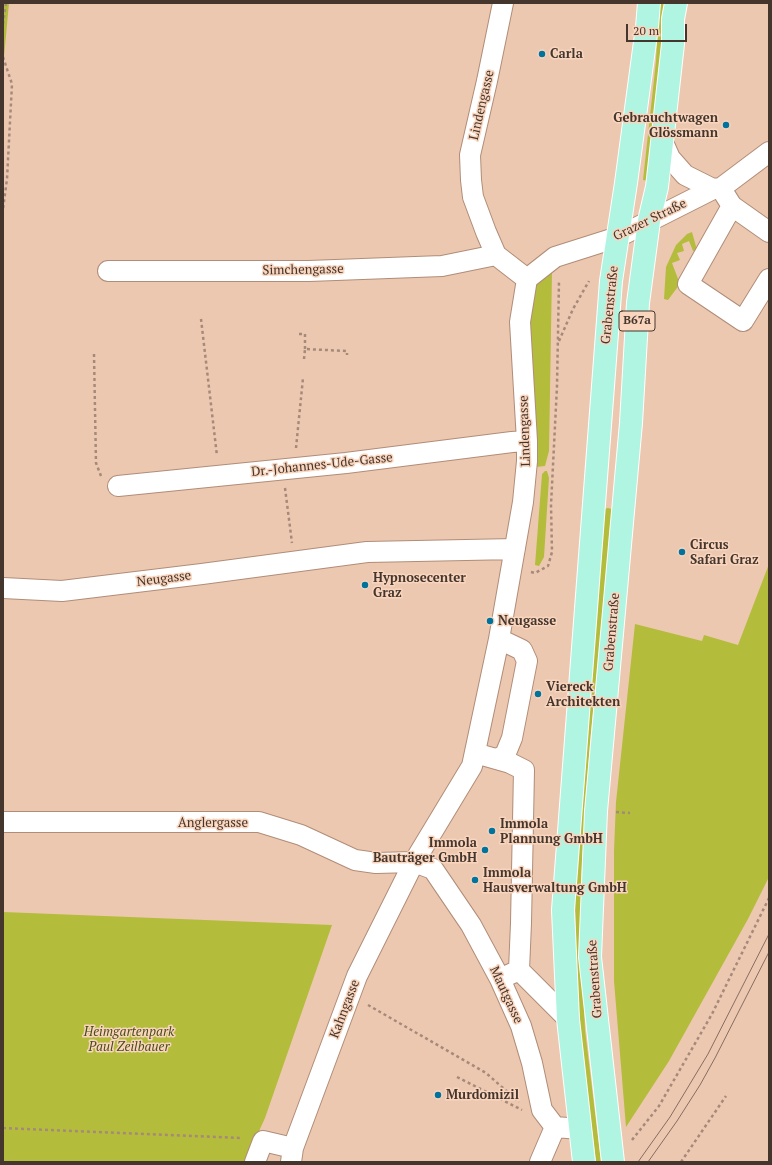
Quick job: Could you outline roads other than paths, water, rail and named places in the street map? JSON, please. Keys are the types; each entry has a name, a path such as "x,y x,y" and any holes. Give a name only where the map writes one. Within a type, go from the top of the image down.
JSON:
{"main road":[{"name":"B67a","path":"618,237 647,27 648,3"},
{"name":"B67a","path":"650,221 657,187 673,44 673,19 676,3"},
{"name":"Grabenstraße","path":"618,1154 590,957 596,811 631,422 638,303 650,221"},
{"name":"Grabenstraße","path":"584,1162 568,1019 563,910 604,361 618,237"}],"street":[{"name":"Lindengasse","path":"414,862 472,766 499,639 523,502 527,461 527,441 520,322 527,279 496,255 473,197 471,180 470,155 503,3"},
{"path":"662,140 670,158 685,175 717,188 732,206 769,232"},
{"name":"Grazer Straße","path":"527,279 555,258 618,237 717,188 769,152"},
{"path":"732,206 688,284 743,321 769,279"},
{"name":"Simchengasse","path":"108,271 309,271 442,266 496,255"},
{"name":"Dr.-Johannes-Ude-Gasse","path":"118,486 346,463 527,441"},
{"name":"Neugasse","path":"3,588 62,591 367,552 515,549"},
{"path":"497,758 505,755 512,738 528,661 522,650 499,639"},
{"path":"475,753 497,758 524,770 519,970 568,1019"},
{"name":"Anglergasse","path":"3,822 259,822 301,835 355,860 376,863 414,862"},
{"name":"Mautgasse","path":"414,862 433,869 472,925 500,979 521,1026 532,1063 542,1110 555,1127"},
{"name":"Kahngasse","path":"292,1155 357,976 414,862"},
{"path":"500,979 519,970"},
{"path":"540,1162 555,1127 580,1129"},
{"path":"255,1162 264,1141 292,1155"}],"tram line":[{"path":"638,1162 670,1117 708,1054 769,934"},
{"path":"648,1162 700,1085 769,952"}],"place":[{"name":"Carla","path":"542,54"},
{"name":"Gebrauchtwagen Glössmann","path":"726,125"},
{"name":"Circus Safari Graz","path":"682,552"},
{"name":"Hypnosecenter Graz","path":"365,585"},
{"name":"Neugasse","path":"490,621"},
{"name":"Viereck Architekten","path":"538,694"},
{"name":"Immola Plannung GmbH","path":"492,831"},
{"name":"Immola Bauträger GmbH","path":"485,850"},
{"name":"Immola Hausverwaltung GmbH","path":"475,880"},
{"name":"Murdomizil","path":"438,1095"}],"park label":[{"name":"Heimgartenpark Paul Zeilbauer","path":"129,1040"}]}
